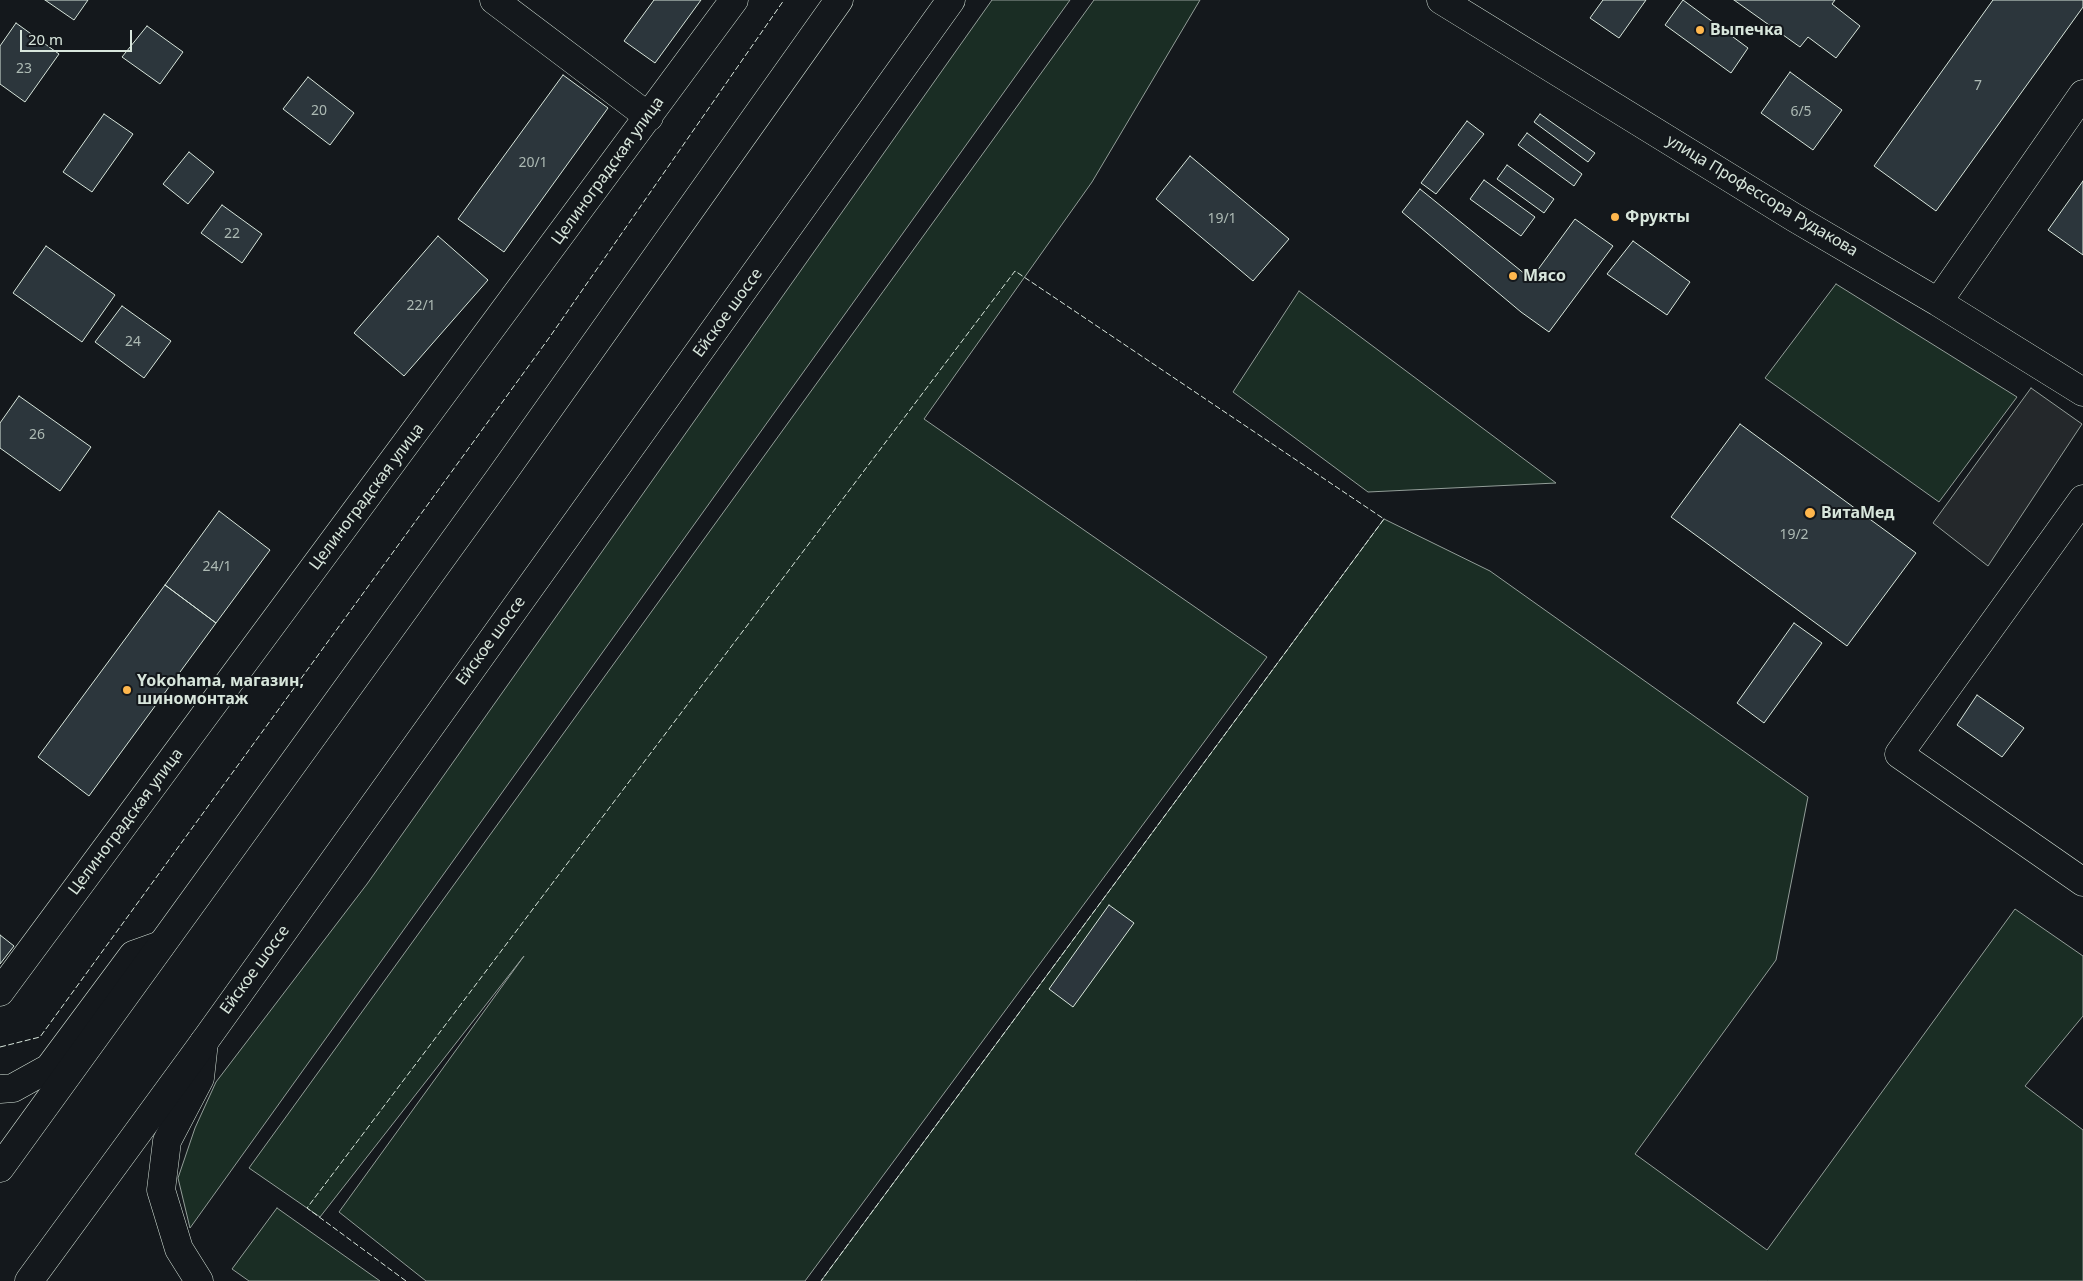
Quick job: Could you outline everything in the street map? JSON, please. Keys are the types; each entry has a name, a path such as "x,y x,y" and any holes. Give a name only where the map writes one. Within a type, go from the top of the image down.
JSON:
{"main road":[{"path":"494,0 649,117"},
{"name":"Целиноградская улица","path":"0,992 734,0"},
{"path":"0,1168 501,476 839,0"},
{"name":"Ейское шоссе","path":"29,1281 204,1042 951,0"},
{"name":"улица Профессора Рудакова","path":"1441,0 1795,218 1938,302 2083,392"},
{"path":"1938,302 2083,94"},
{"path":"2083,499 1899,754 2083,882"},
{"path":"0,1088 13,1088 49,1068 132,955 161,945"},
{"path":"199,1281 179,1249 161,1190 167,1141 200,1078 204,1042"}],"green space":[{"path":"992,0 1070,0 190,1228 178,1178 195,1128 216,1082 367,884"},
{"path":"1094,0 1200,0 1092,182 924,419 1267,657 805,1281 426,1281 339,1212 524,956 320,1217 249,1168"},
{"path":"1836,284 2017,397 1939,502 1765,378"},
{"path":"1299,291 1556,483 1368,492 1233,392"},
{"path":"1384,519 1490,571 1808,797 1776,960 1635,1154 1767,1250 2015,909 2083,956 2083,1016 2025,1086 2083,1130 2083,1281 821,1281"},
{"path":"277,1208 380,1281 249,1281 232,1269"}],"shaded area":[{"path":"2031,388 2082,424 1988,566 1933,523"}],"building":[{"path":"45,0 88,0 74,20"},
{"path":"654,0 701,0 655,63 624,41"},
{"path":"1603,0 1646,0 1619,38 1590,18"},
{"path":"1683,0 1748,48 1731,73 1665,25"},
{"path":"1734,0 1835,0 1832,4 1860,26 1836,58 1808,37 1800,47"},
{"path":"1993,0 2083,0 2083,7 1936,211 1874,166"},
{"path":"16,23 59,54 25,102 0,84 0,46"},
{"path":"147,26 183,52 160,84 122,57"},
{"path":"1790,72 1842,110 1813,150 1761,113"},
{"path":"563,75 608,108 504,252 458,219"},
{"path":"308,77 354,113 330,145 283,109"},
{"path":"104,114 133,134 92,192 63,172"},
{"path":"1540,114 1595,153 1588,162 1534,122"},
{"path":"1467,121 1484,134 1436,194 1421,183"},
{"path":"1527,133 1582,174 1574,186 1518,145"},
{"path":"189,152 214,172 188,204 163,184"},
{"path":"1190,156 1289,239 1253,281 1156,199"},
{"path":"1507,165 1554,199 1544,213 1497,179"},
{"path":"1484,180 1535,217 1521,236 1470,199"},
{"path":"2083,181 2083,255 2048,230"},
{"path":"1420,189 1531,279 1575,219 1613,246 1549,332 1521,312 1402,212"},
{"path":"222,205 262,234 242,263 201,233"},
{"path":"438,236 488,280 404,376 354,333"},
{"path":"1633,241 1690,282 1667,315 1607,274"},
{"path":"46,246 115,295 82,342 13,293"},
{"path":"122,306 171,341 144,378 95,342"},
{"path":"19,396 91,447 60,491 0,448 0,423"},
{"path":"1740,424 1916,553 1847,646 1671,517"},
{"path":"219,511 270,550 216,623 165,585"},
{"name":"Yokohama, магазин, шиномонтаж","path":"165,585 216,623 89,796 38,757"},
{"path":"1794,623 1822,643 1764,723 1737,703"},
{"path":"1977,695 2024,728 2002,757 1957,725"},
{"path":"1109,905 1134,923 1073,1007 1049,989"},
{"path":"0,935 14,946 0,964"}],"fence":[{"path":"0,1047 40,1037 549,338 784,0"},
{"path":"406,1281 307,1208 1015,271 1384,519 821,1281"}],"place":[{"name":"Выпечка","path":"1700,30"},
{"name":"Фрукты","path":"1615,217"},
{"name":"Мясо","path":"1513,276"},
{"name":"ВитаMед","path":"1810,513"},
{"name":"Yokohama, магазин, шиномонтаж","path":"127,690"}]}
